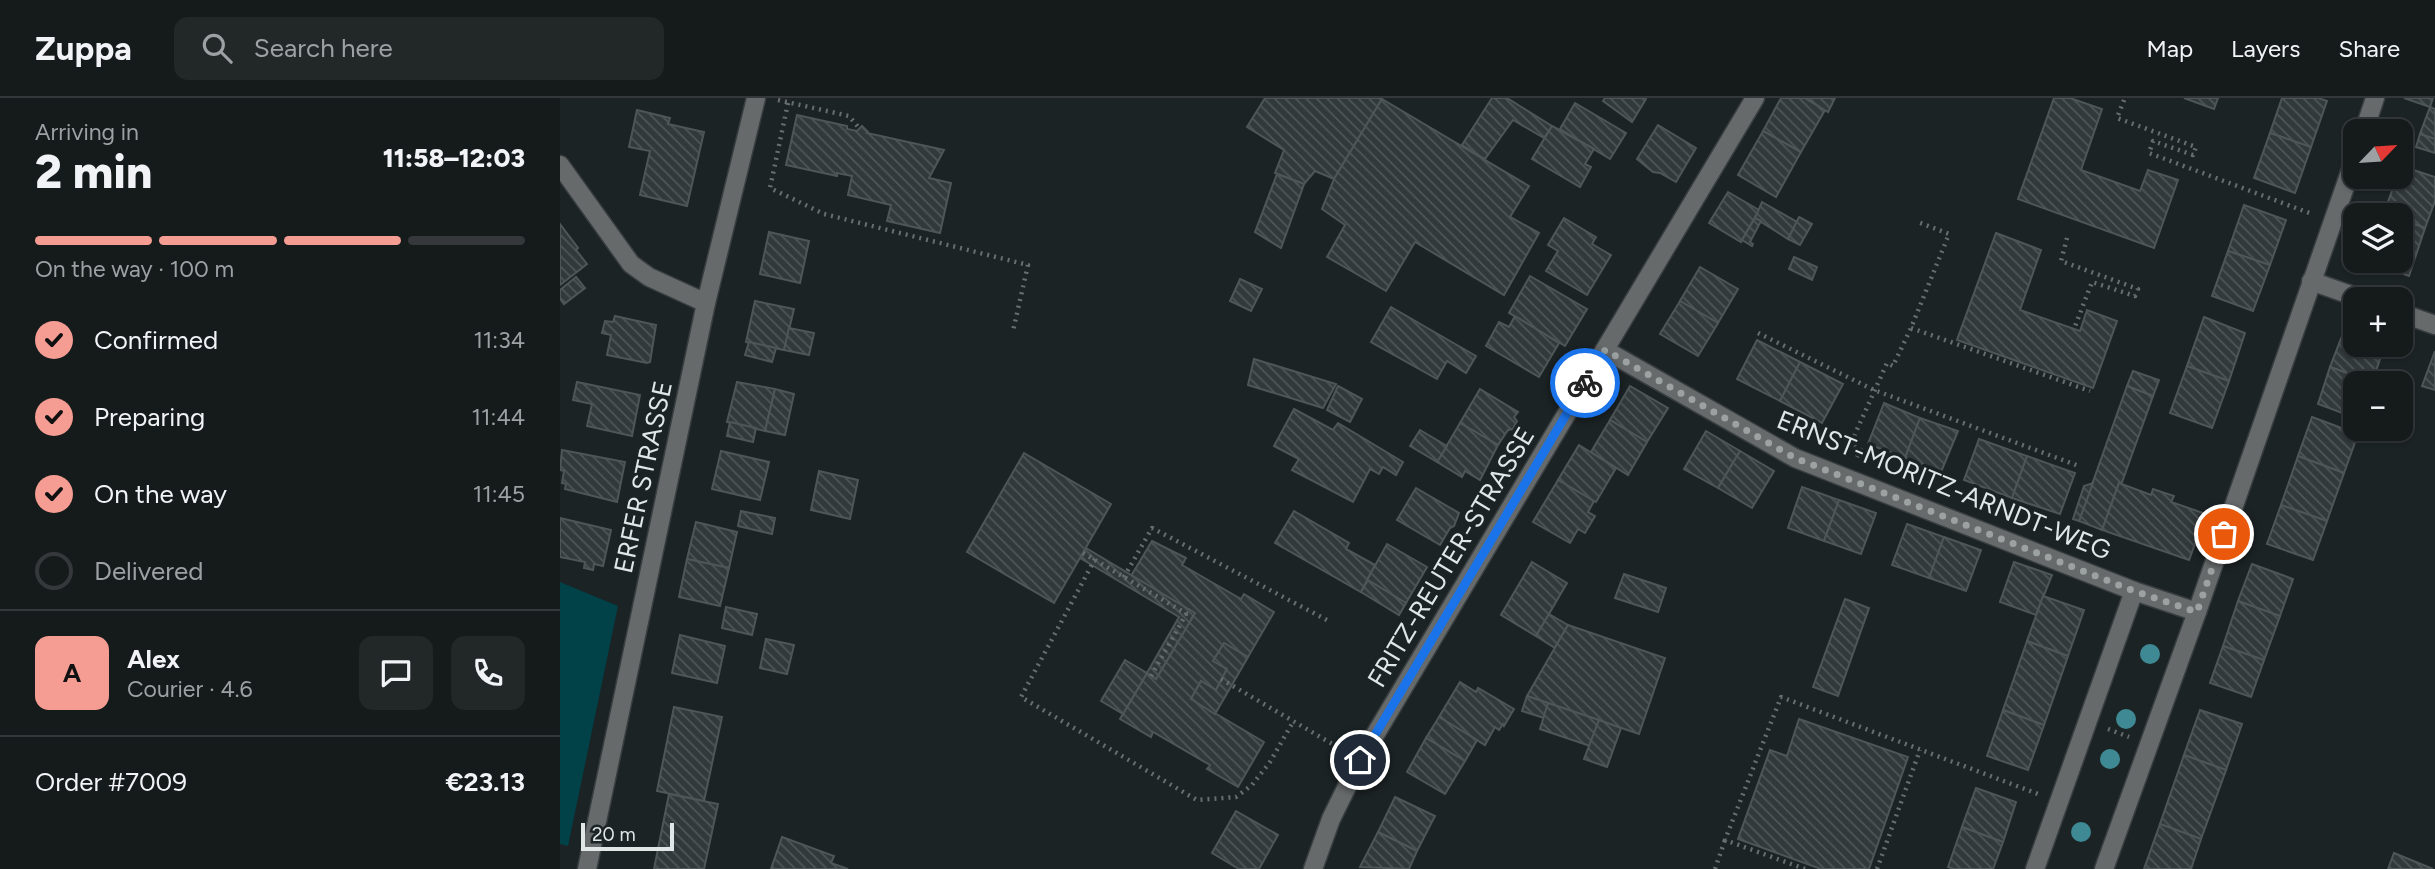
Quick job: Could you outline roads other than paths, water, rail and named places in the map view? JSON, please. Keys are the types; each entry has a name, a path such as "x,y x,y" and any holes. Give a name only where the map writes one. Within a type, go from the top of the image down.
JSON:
{"street":[{"name":"ERFER STRASSE","path":"587,869 706,303 756,98"},
{"name":"FRITZ-REUTER-STRASSE","path":"1313,869 1331,819 1360,760 1755,98"},
{"path":"2368,119 2375,98"},
{"path":"560,165 631,264 649,278 706,303"},
{"path":"2105,869 2344,189"},
{"path":"2311,281 2343,292"},
{"path":"2413,317 2435,325"},
{"name":"ERNST-MORITZ-ARNDT-WEG","path":"1605,350 1795,458 2134,591 2197,612"},
{"path":"2041,867 2059,802 2134,591"}]}
